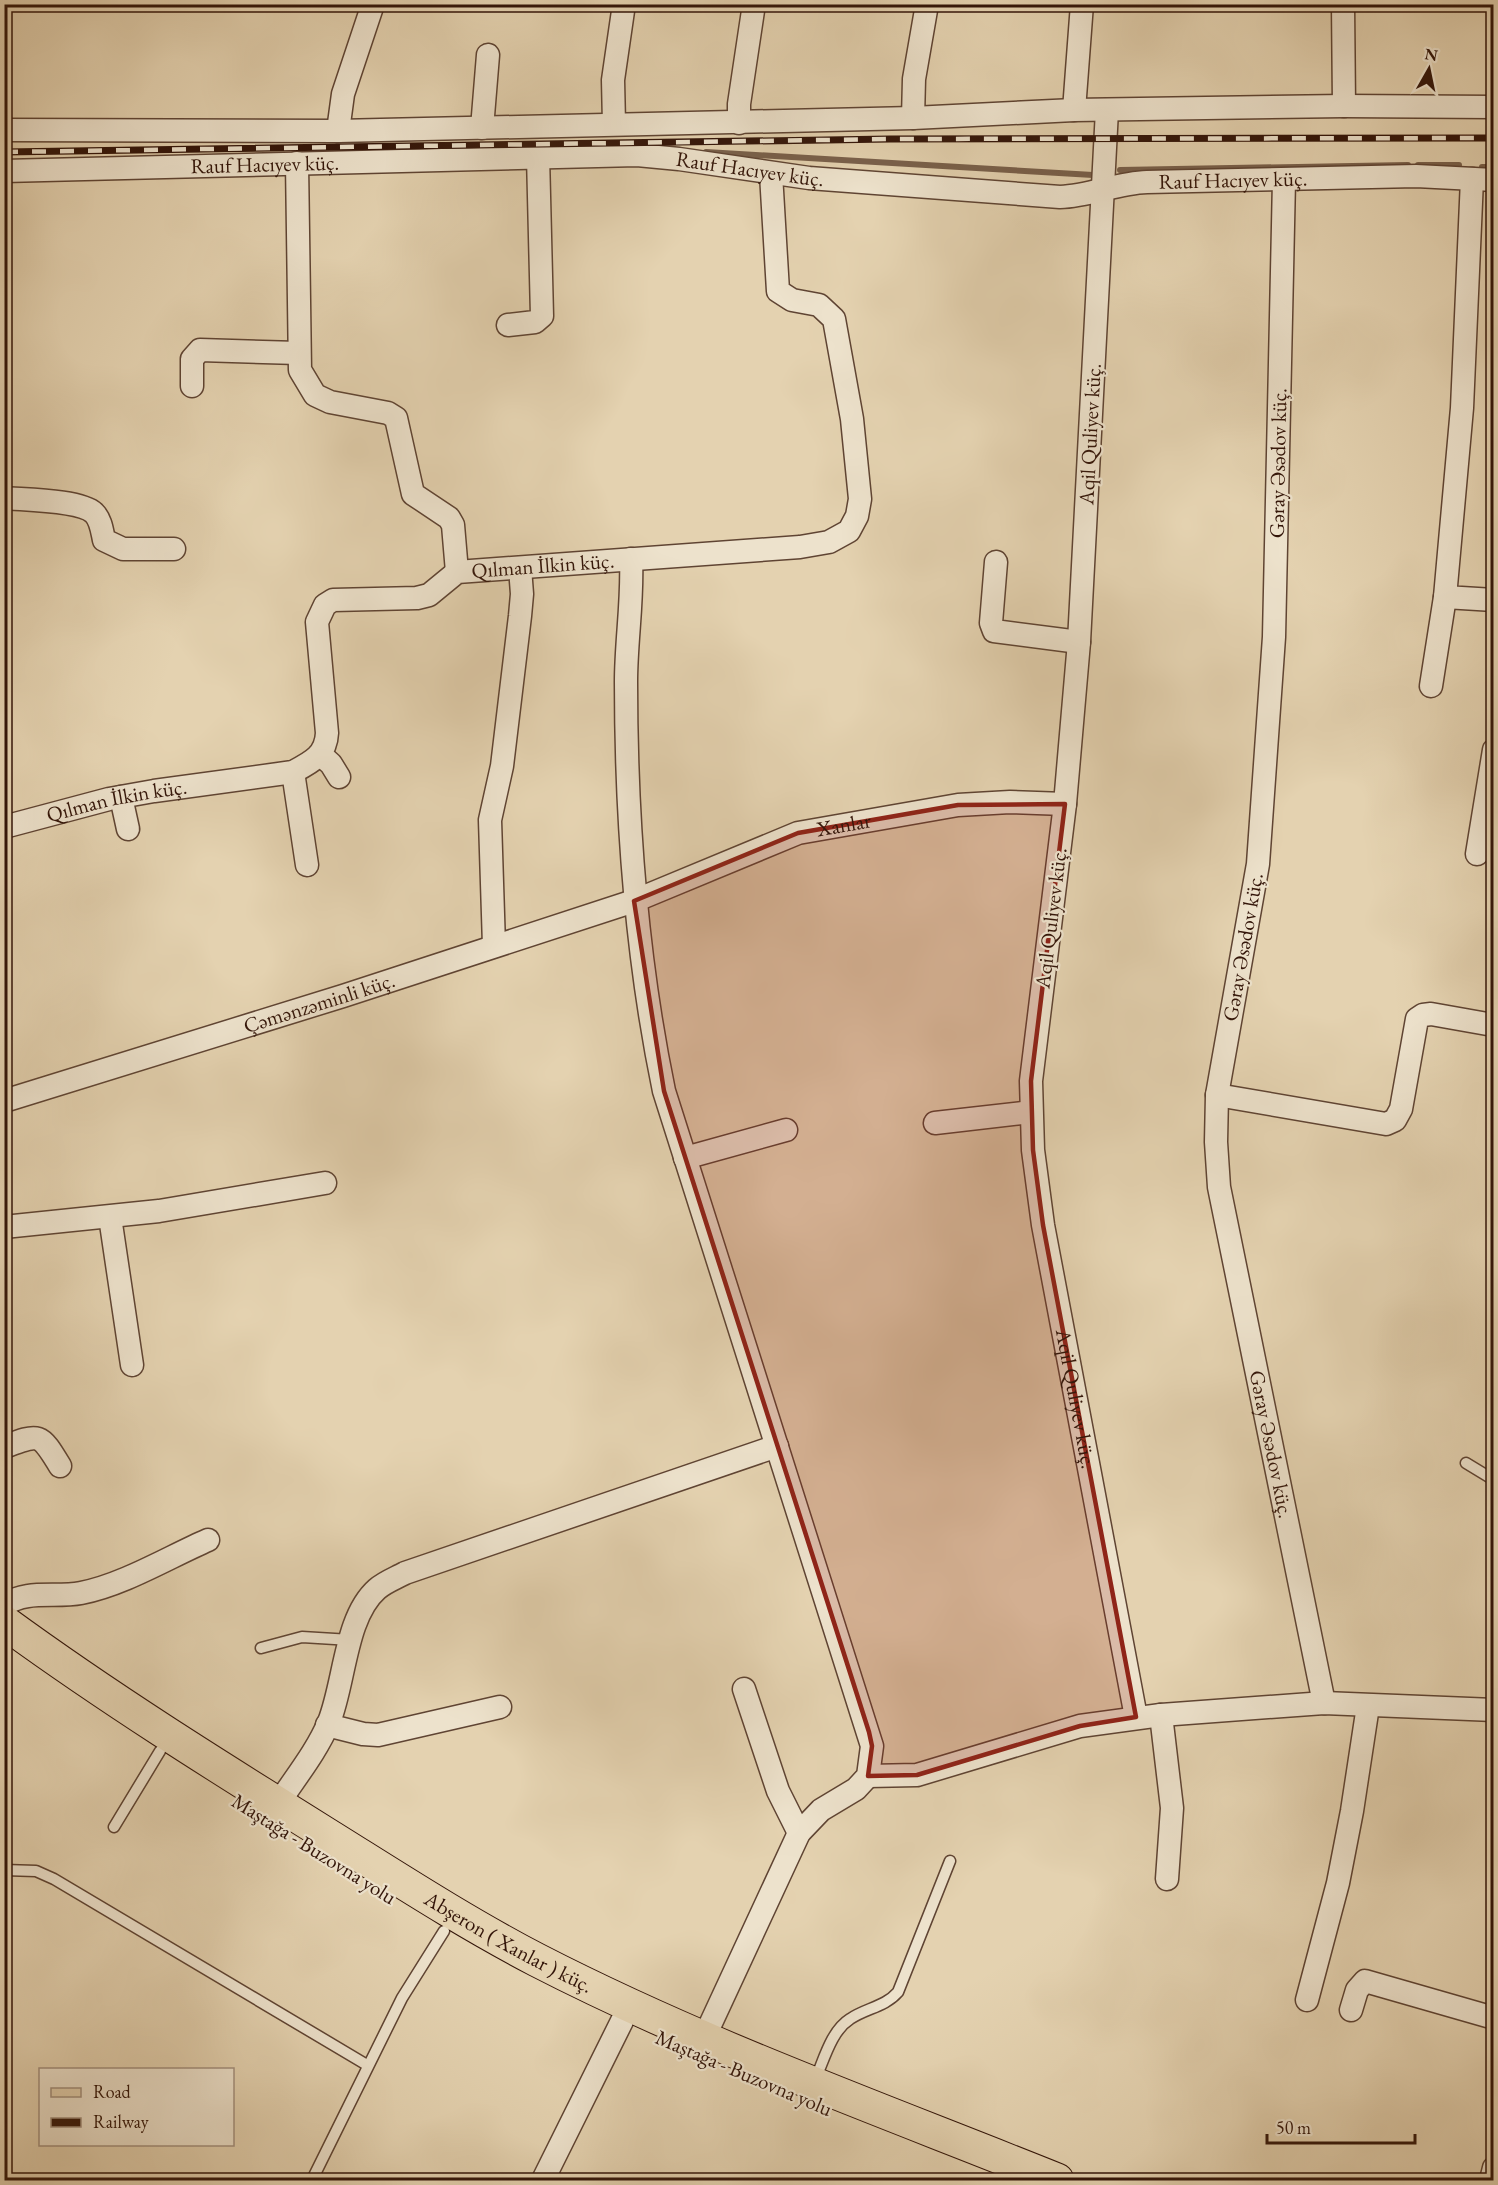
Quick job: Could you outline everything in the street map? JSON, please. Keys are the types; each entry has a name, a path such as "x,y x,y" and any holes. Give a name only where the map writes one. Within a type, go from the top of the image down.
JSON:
{"main road":[{"name":"Abşeron ( Xanlar ) küç.","path":"4,1622 76,1673 278,1804 465,1920 537,1959 626,2013 704,2038 1057,2181"},
{"name":"Maştağa - Buzovna yolu","path":"4,1645 160,1751 444,1931 528,1977 626,2013 1003,2181"}],"street":[{"path":"338,131 343,94 373,4"},
{"path":"614,124 614,80 624,4"},
{"path":"739,123 739,104 754,4"},
{"path":"1074,111 1082,4"},
{"path":"1343,4 1344,106"},
{"path":"912,118 914,79 926,10"},
{"path":"482,128 488,55"},
{"name":"Rauf Hacıyev küç.","path":"4,130 338,131 739,123 1107,110 1344,106 1494,107"},
{"name":"Aqil Quliyev küç.","path":"1107,110 1079,642 1065,804 1031,1081 1031,1112 1043,1225 1136,1717"},
{"path":"679,124 679,159"},
{"name":"Rauf Hacıyev küç.","path":"4,171 637,155 679,159 771,174 1060,197 1083,196 1131,182 1416,176 1483,179"},
{"path":"508,325 535,322 542,316 538,156"},
{"path":"297,163 300,370 315,395 330,402 388,413 396,418 412,494 449,518 453,525 457,572"},
{"name":"Qılman İlkin küç.","path":"4,827 121,797 293,772 321,755 327,745 327,733 317,622 319,612 325,605 342,599 417,598 429,595 457,572 800,547 829,542 849,531 857,516 860,499 852,419 834,319 819,305 792,300 778,291 771,174"},
{"path":"1431,686 1445,597 1483,179"},
{"name":"Gəray Əsədov küç.","path":"1284,180 1274,637 1259,852 1216,1095 1216,1142 1220,1187 1324,1703"},
{"path":"192,386 192,359 200,350 298,353"},
{"path":"4,498 90,510 97,515 104,540 116,547 174,549"},
{"path":"631,559 632,584 626,679 634,901 655,1047 664,1091 872,1746 868,1776 856,1789 821,1810 799,1833 704,2038"},
{"path":"996,562 991,623 994,632 1079,642"},
{"path":"494,946 490,820 502,766 520,616 522,594 520,568"},
{"path":"1445,597 1494,600"},
{"path":"1478,854 1493,754"},
{"path":"321,755 331,764 339,777"},
{"path":"293,772 307,865"},
{"path":"121,797 128,829"},
{"name":"Xanlar","path":"634,901 798,833 958,805 1010,802 1065,804"},
{"name":"Çəmənzəminli küç.","path":"4,1101 634,901"},
{"path":"1216,1095 1386,1124 1395,1120 1401,1109 1417,1019 1431,1014 1493,1025"},
{"path":"935,1123 1031,1112"},
{"path":"685,1158 786,1130"},
{"path":"4,1227 255,1197 324,1183"},
{"path":"110,1216 132,1365"},
{"path":"4,1447 30,1437 39,1437 44,1440 60,1466"},
{"path":"278,1804 327,1725 336,1703 355,1624 366,1600 379,1588 405,1573 777,1446"},
{"path":"4,1605 12,1599 33,1595 79,1594 103,1587 208,1540"},
{"path":"744,1689 778,1791 799,1833"},
{"path":"868,1776 917,1775 1080,1726 1136,1717 1324,1703 1494,1710"},
{"path":"1307,2000 1338,1883 1368,1706"},
{"path":"327,1725 363,1734 378,1735 500,1707"},
{"path":"1161,1715 1172,1808 1167,1879"},
{"path":"1351,2010 1357,1990 1365,1981 1494,2018"},
{"path":"543,2181 626,2013"},
{"path":"1491,2181 1494,2168"}],"lane":[{"path":"1466,1463 1494,1480"},
{"path":"261,1648 302,1636 351,1640"},
{"path":"114,1827 160,1751"},
{"path":"814,2083 836,2034 842,2026 850,2019 890,2002 898,1992 950,1861"},
{"path":"4,1870 36,1871 54,1879 367,2065"},
{"path":"312,2181 367,2065 402,1998 444,1931"}],"highlighted area":[{"path":"1065,804 1031,1081 1033,1150 1043,1225 1136,1717 1080,1726 917,1775 868,1776 872,1746 869,1732 664,1091 634,901 798,833 958,805"}],"waterway":[{"path":"706,152 1093,175"},
{"path":"1120,170 1408,165"},
{"path":"1418,165 1459,165"},
{"path":"1482,167 1494,167"}],"railway":[{"path":"4,152 890,139 1494,138"}]}
